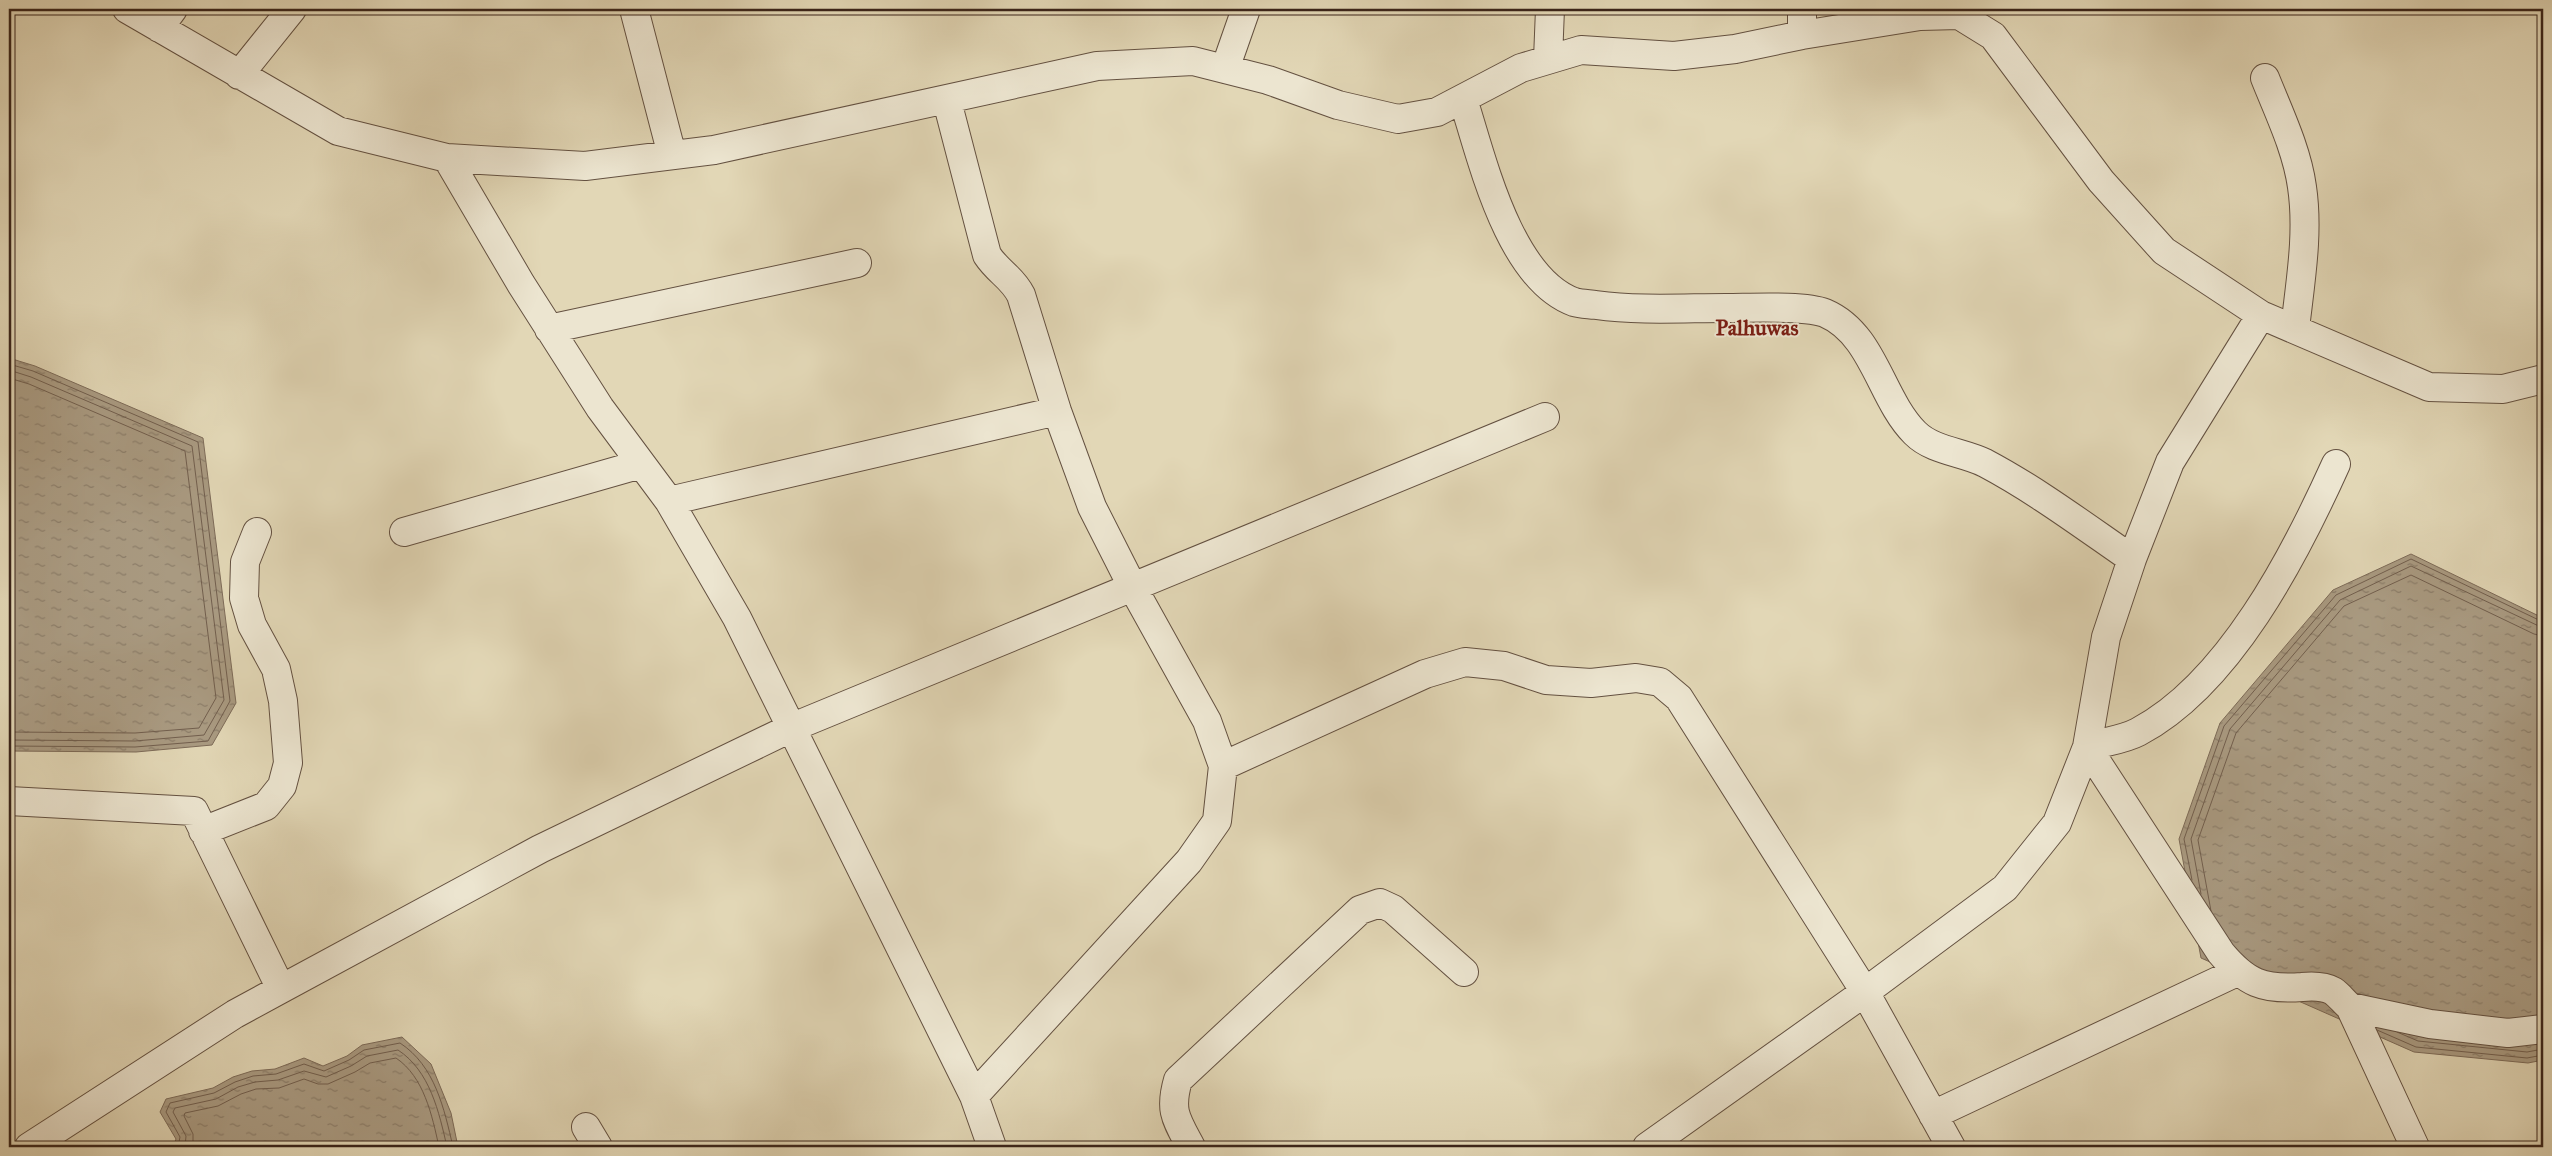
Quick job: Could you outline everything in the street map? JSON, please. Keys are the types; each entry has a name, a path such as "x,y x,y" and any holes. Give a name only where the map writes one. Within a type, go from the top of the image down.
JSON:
{"street":[{"path":"127,9 166,18 239,76 338,131 447,158 585,166 714,150 947,101 1097,66 1193,61 1268,80 1338,105 1398,119 1437,112 1521,68 1581,50 1674,56 1735,49 1802,22 1959,15 1993,36 2101,181 2164,251 2261,315 2429,387 2503,389 2543,379"},
{"path":"239,76 292,9"},
{"path":"634,9 672,155"},
{"path":"1225,69 1246,9"},
{"path":"1548,60 1550,9"},
{"path":"2265,78 2290,144 2302,187 2305,238 2294,330"},
{"path":"1462,99 1492,189 1513,241 1543,283 1574,302 1612,307 1788,308 1824,313 1850,329 1872,362 1895,408 1916,435 1944,450 1982,462 2005,474 2132,559"},
{"path":"947,101 987,254 994,266 1014,281 1021,295 1057,411 1092,507 1132,586 1207,721 1223,766 1217,821 1189,861 974,1096"},
{"path":"447,158 549,329 600,408 669,501 737,618 793,727 974,1096 992,1147"},
{"path":"549,329 857,263"},
{"path":"1647,1147 1865,992 2005,888 2057,823 2087,747 2106,637 2132,559 2170,462 2261,315"},
{"path":"669,501 1057,411"},
{"path":"29,1147 235,1014 540,849 793,727 1545,417"},
{"path":"404,532 641,464"},
{"path":"2087,747 2137,733 2182,703 2220,661 2274,586 2307,528 2336,464"},
{"path":"203,831 266,806 282,786 288,763 283,701 276,669 252,625 244,598 245,562 257,532"},
{"path":"1223,766 1425,674 1464,662 1504,666 1546,680 1591,683 1636,678 1660,682 1679,698 1865,992 1951,1147"},
{"path":"2087,747 2221,952 2237,972 2257,984 2272,987 2314,986 2332,990 2350,1008 2415,1147"},
{"path":"9,801 194,811 281,989"},
{"path":"1191,1147 1178,1124 1172,1101 1178,1080 1360,910 1380,903 1393,909 1464,972"},
{"path":"1933,1116 2237,972"},
{"path":"2350,1008 2430,1024 2488,1031 2508,1033 2543,1029"}],"water":[{"path":"9,358 35,366 203,438 236,703 212,745 136,752 9,751"},
{"path":"2411,554 2543,618 2543,1060 2528,1063 2414,1052 2201,958 2179,839 2220,723 2333,590"},
{"path":"402,1037 431,1064 451,1113 458,1147 173,1147 176,1139 160,1112 166,1099 213,1088 233,1077 252,1071 275,1069 304,1058 323,1066 347,1056 362,1045"}],"district":[{"name":"Palhuwas","path":"1757,327"}]}
